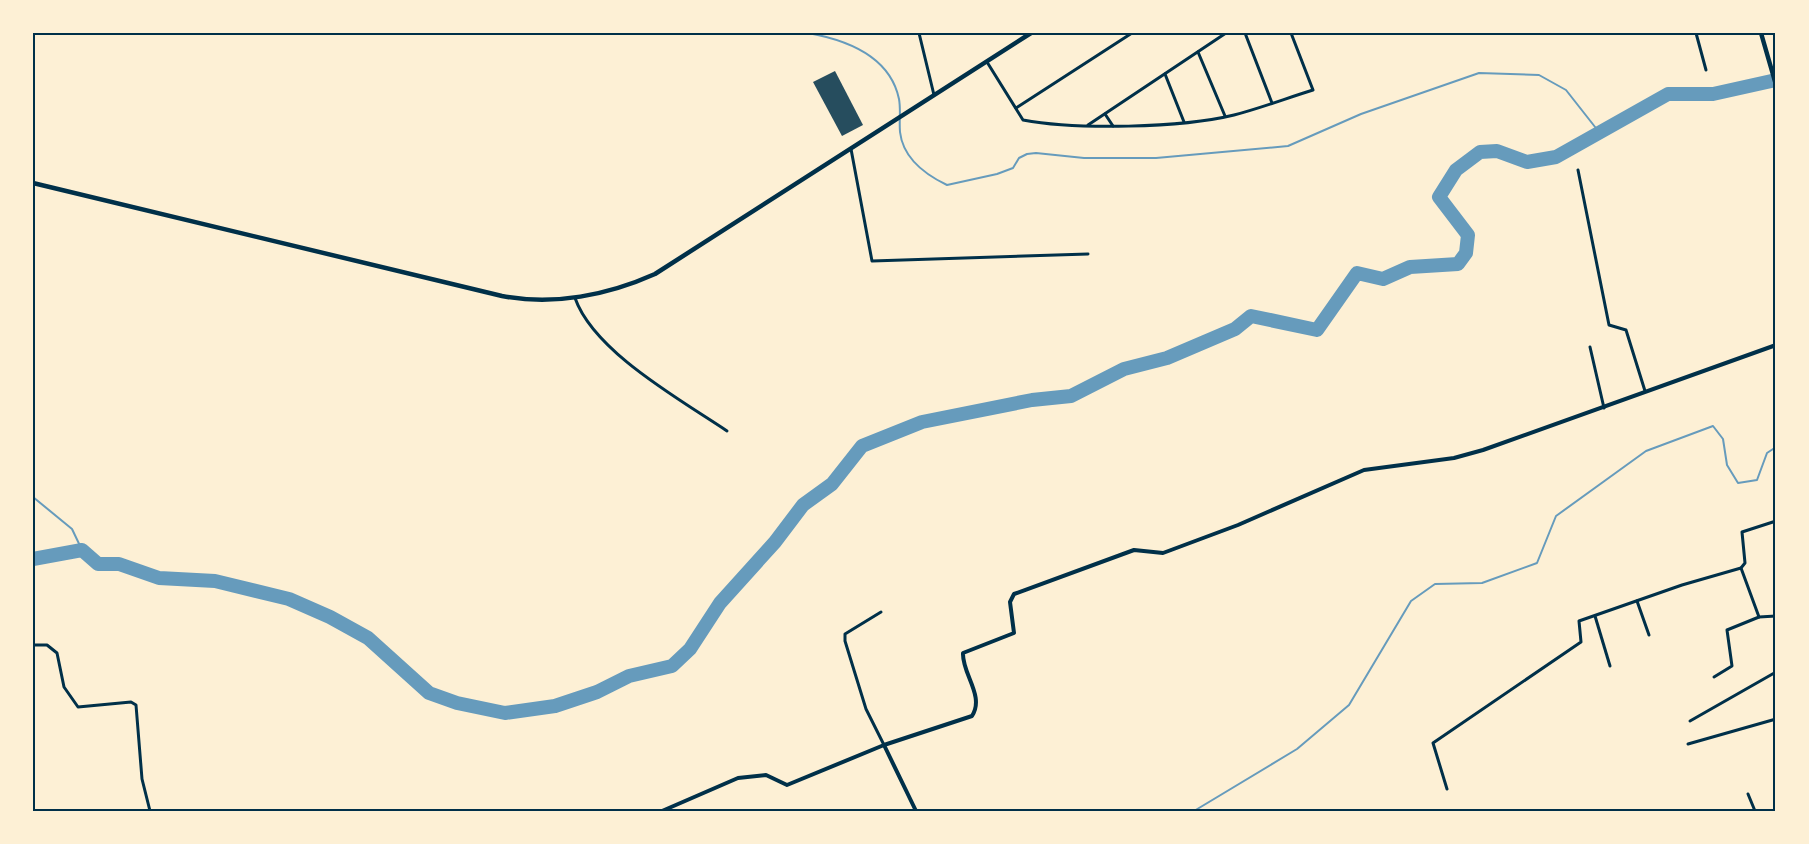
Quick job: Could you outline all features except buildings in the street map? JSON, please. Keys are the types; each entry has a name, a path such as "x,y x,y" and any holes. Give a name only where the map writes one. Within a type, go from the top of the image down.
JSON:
{"main road":[{"path":"33,183 480,291 521,299 574,297 618,289 655,274 1031,33"},
{"path":"1761,33 1776,85"}],"street":[{"path":"919,33 934,94"},
{"path":"1016,108 1132,33"},
{"path":"1088,125 1226,33"},
{"path":"1245,33 1272,103"},
{"path":"987,61 1023,120 1113,126 1184,122 1225,116 1313,90 1291,33"},
{"path":"1696,33 1706,70"},
{"path":"1198,52 1225,116"},
{"path":"1165,74 1184,122"},
{"path":"1105,114 1113,126"},
{"path":"850,147 872,261 1088,254"},
{"path":"1578,170 1609,325 1626,330 1646,392"},
{"path":"574,297 587,323 641,374 727,430"},
{"path":"662,811 738,778 766,775 787,785 884,746 972,716 976,710 977,701 963,653 1014,633 1010,602 1014,594 1134,550 1163,553 1238,525 1364,470 1469,454 1604,408 1776,345"},
{"path":"1590,347 1604,408"},
{"path":"1447,789 1432,743 1581,642 1579,621 1741,568 1745,563 1742,532 1776,521"},
{"path":"1741,568 1759,617"},
{"path":"1637,601 1649,634"},
{"path":"881,612 845,634 845,641 866,709 916,811"},
{"path":"1595,616 1610,666"},
{"path":"1714,677 1732,666 1727,630 1759,617 1776,616"},
{"path":"33,645 47,645 57,653 64,687 78,707 131,702 136,705 142,779 150,811"},
{"path":"1690,721 1776,672"},
{"path":"1688,744 1776,719"},
{"path":"1748,794 1755,811"}],"waterway":[{"path":"808,33 852,46 877,61 894,84 899,99 900,132 905,150 930,176 947,185 997,174 1013,168 1019,158 1027,154 1084,158 1156,158 1288,146 1361,114 1479,73 1539,75 1566,90 1599,132"},
{"path":"33,559 82,550 98,564 119,564 159,578 215,581 289,599 330,617 368,638 429,693 457,703 505,713 555,706 597,692 629,676 672,666 690,649 720,603 775,542 803,505 832,484 862,446 922,422 1032,400 1071,396 1124,369 1167,358 1235,329 1251,316 1317,330 1357,273 1383,279 1410,267 1458,264 1466,253 1468,235 1439,197 1456,170 1480,152 1497,151 1527,162 1556,157 1668,94 1713,94 1776,80"},
{"path":"1194,811 1297,749 1349,705 1411,601 1435,584 1482,583 1537,563 1556,516 1646,451 1713,426 1723,439 1727,465 1738,483 1757,480 1767,453 1776,447"},
{"path":"33,497 72,529 82,550"}]}
